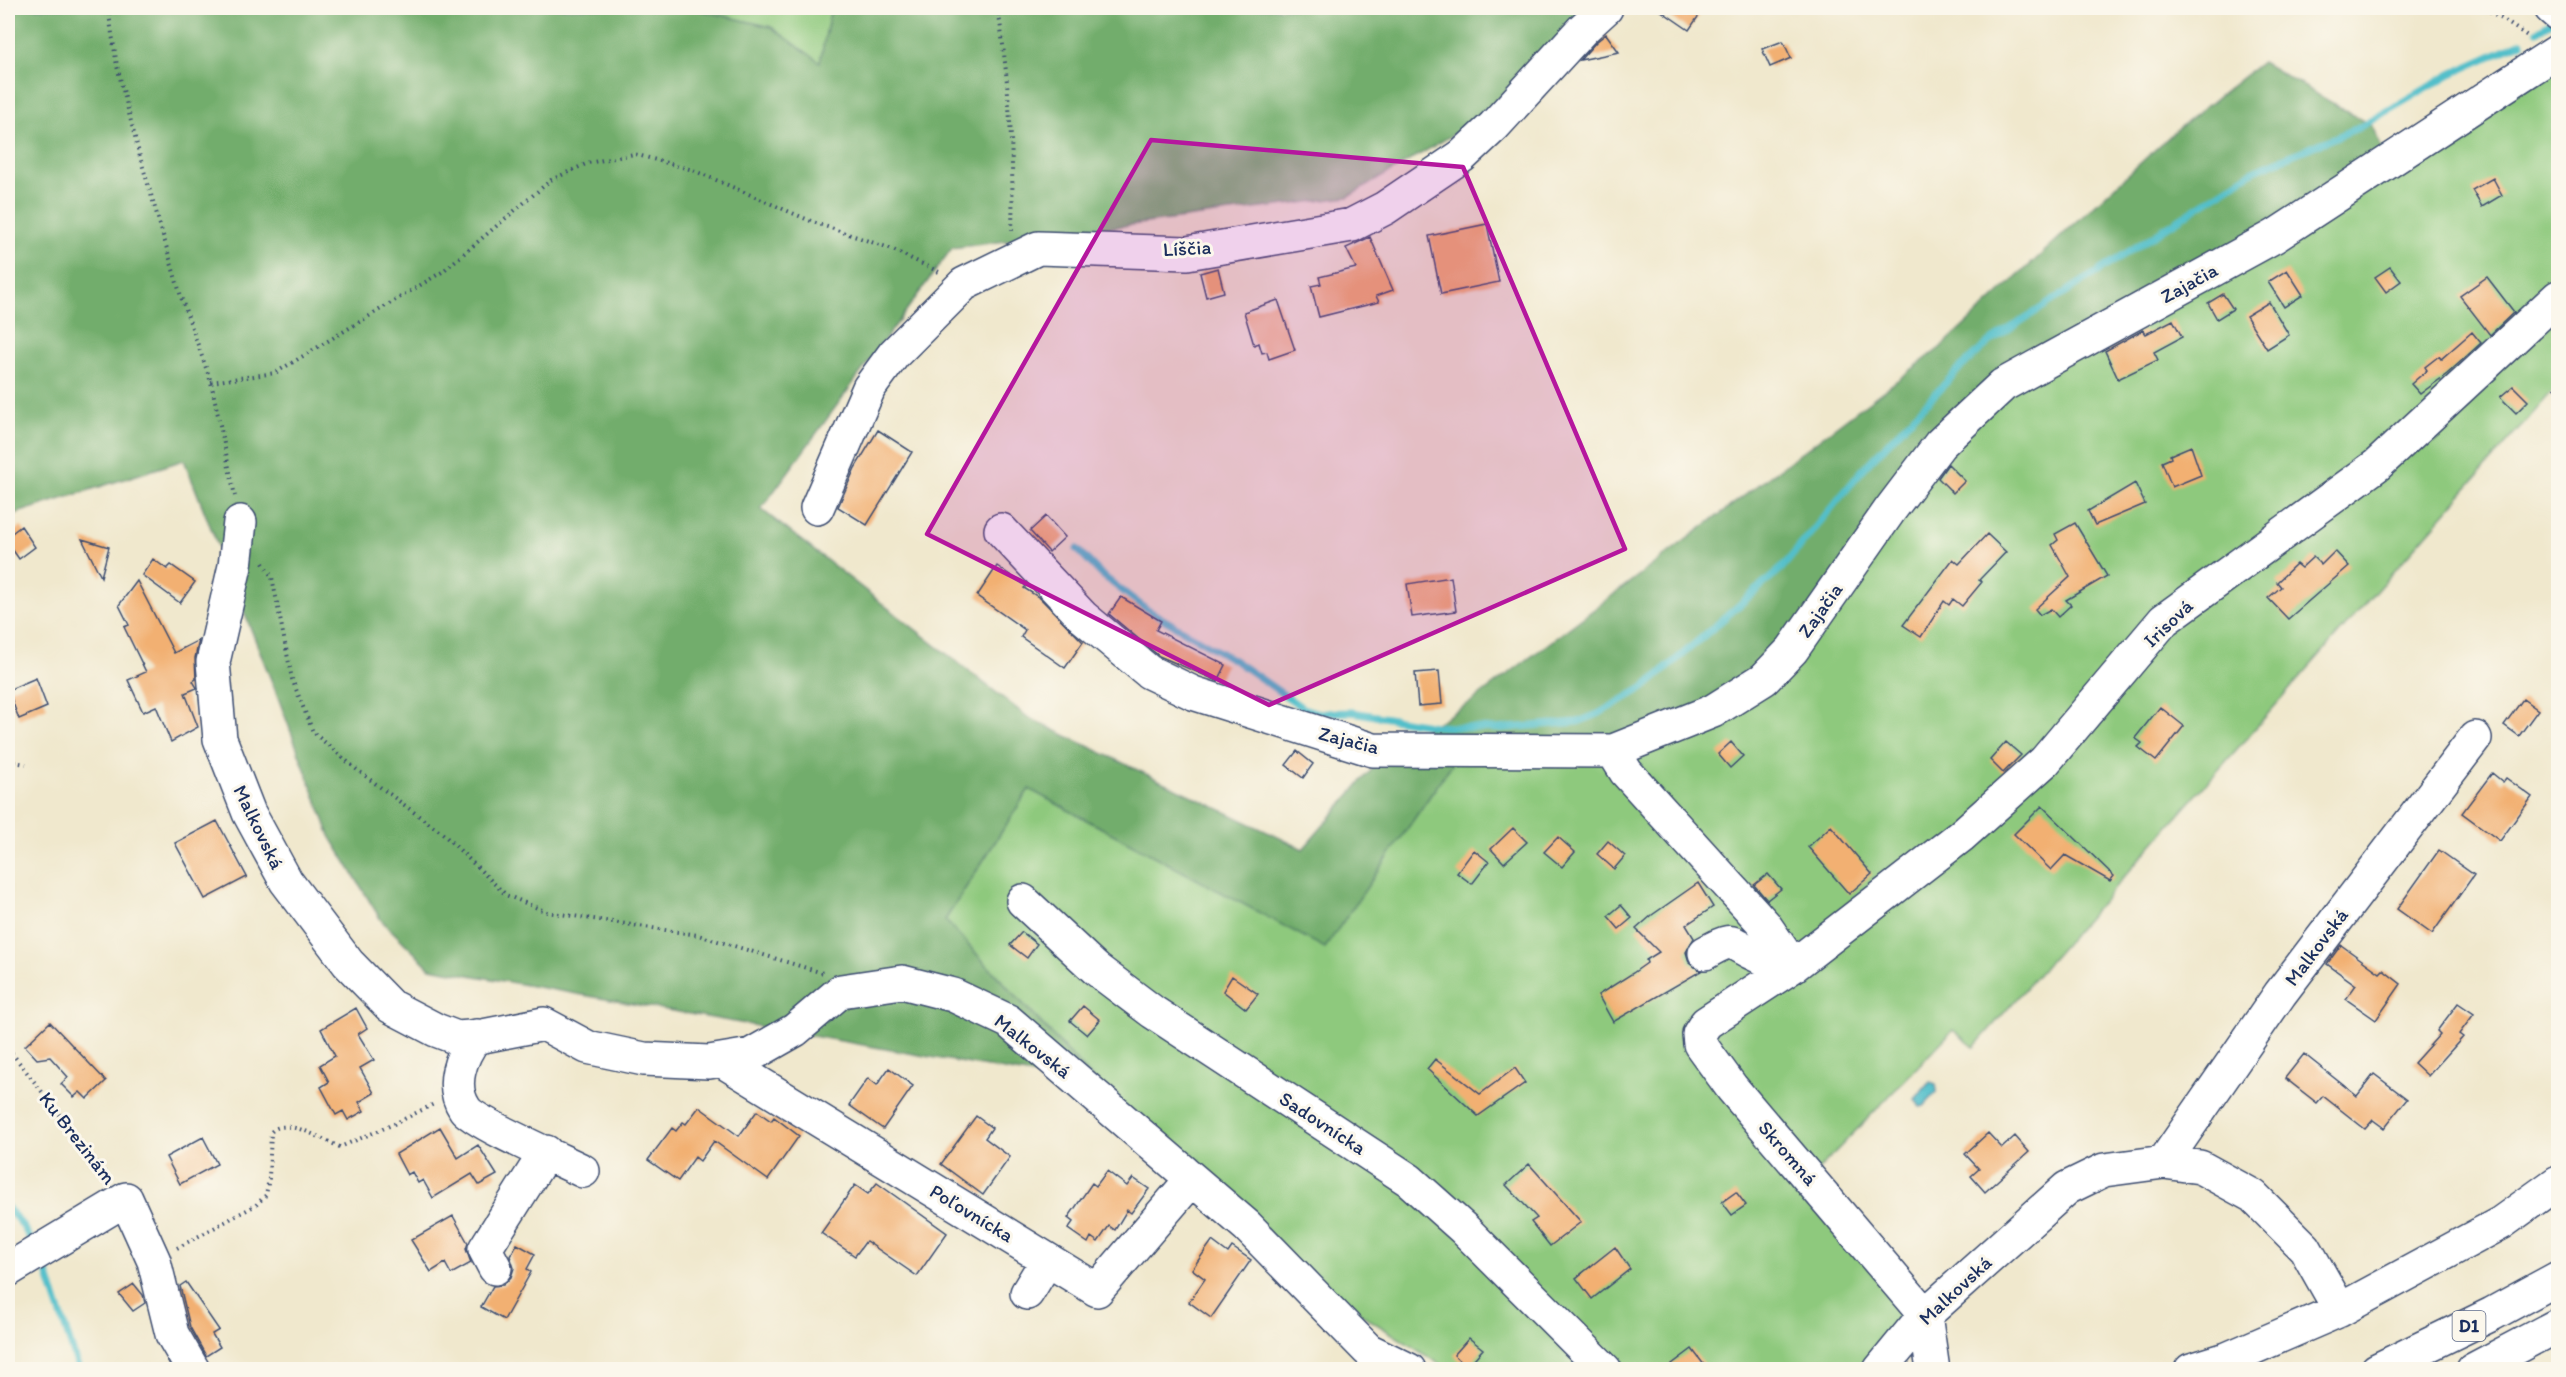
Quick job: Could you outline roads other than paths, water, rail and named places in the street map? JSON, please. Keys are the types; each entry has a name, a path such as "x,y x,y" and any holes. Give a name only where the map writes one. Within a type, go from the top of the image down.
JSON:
{"main road":[{"name":"Líščia","path":"818,508 869,388 894,354 964,284 1038,248 1187,253 1352,225 1385,208 1462,156 1494,126 1583,29 1606,8"},
{"path":"2551,8 2559,14"},
{"name":"Zajačia","path":"1001,530 1083,617 1149,672 1193,693 1373,750 1612,752 1713,711 1764,679 1792,650 1890,510 1940,444 2003,385 2276,236 2556,52"},
{"name":"Irisová","path":"1793,966 1961,836 2045,761 2164,620 2377,465 2559,297"},
{"name":"Malkovská","path":"240,522 235,566 213,662 220,739 249,813 286,881 348,963 390,1006 436,1030 458,1038 544,1024 587,1047 644,1059 709,1062 751,1055 795,1030 840,991 902,982 953,995 1008,1021 1247,1226 1368,1350 1373,1362 1409,1370"},
{"name":"Malkovská","path":"2164,1162 2280,994 2475,738"},
{"path":"1612,752 1626,772 1764,924 1793,966"},
{"name":"Sadovnícka","path":"1023,901 1096,969 1153,1012 1409,1180 1464,1229 1605,1370"},
{"path":"1705,952 1729,941 1739,944 1756,956 1793,966"},
{"name":"Skromná","path":"1793,966 1706,1023 1699,1034 1700,1044 1732,1088 1925,1315"},
{"path":"476,1036 464,1053 458,1067 459,1091 465,1109 478,1120 584,1171"},
{"name":"Poľovnícka","path":"721,1060 1097,1290 1192,1179"},
{"path":"495,1268 485,1249 546,1152"},
{"name":"Malkovská","path":"1880,1370 1925,1315 2067,1188 2104,1170 2164,1162 2200,1167 2253,1196 2305,1248 2340,1310"},
{"path":"2191,1370 2227,1359 2340,1310 2501,1223 2559,1182"},
{"name":"Ku Brezinám","path":"28,1258 126,1199 153,1261 172,1334 193,1370"},
{"path":"1027,1293 1047,1260"},
{"name":"D1","path":"2377,1370 2492,1314 2559,1278"},
{"path":"1925,1315 1933,1370"},
{"name":"D1","path":"2473,1370 2559,1325"}],"water":[{"path":"1930,1082 1936,1084 1937,1092 1924,1106 1920,1107 1915,1099"}],"waterway":[{"path":"2537,31 2553,21"},
{"path":"1077,549 1102,575 1146,609 1237,662 1303,708 1319,713 1352,712 1435,726 1495,729 1578,722 1598,714 1646,686 1782,568 1865,467 1961,367 1992,340 2255,170 2358,128 2451,74 2522,42"},
{"path":"8,1208 34,1245"},
{"path":"43,1260 79,1370"}]}
